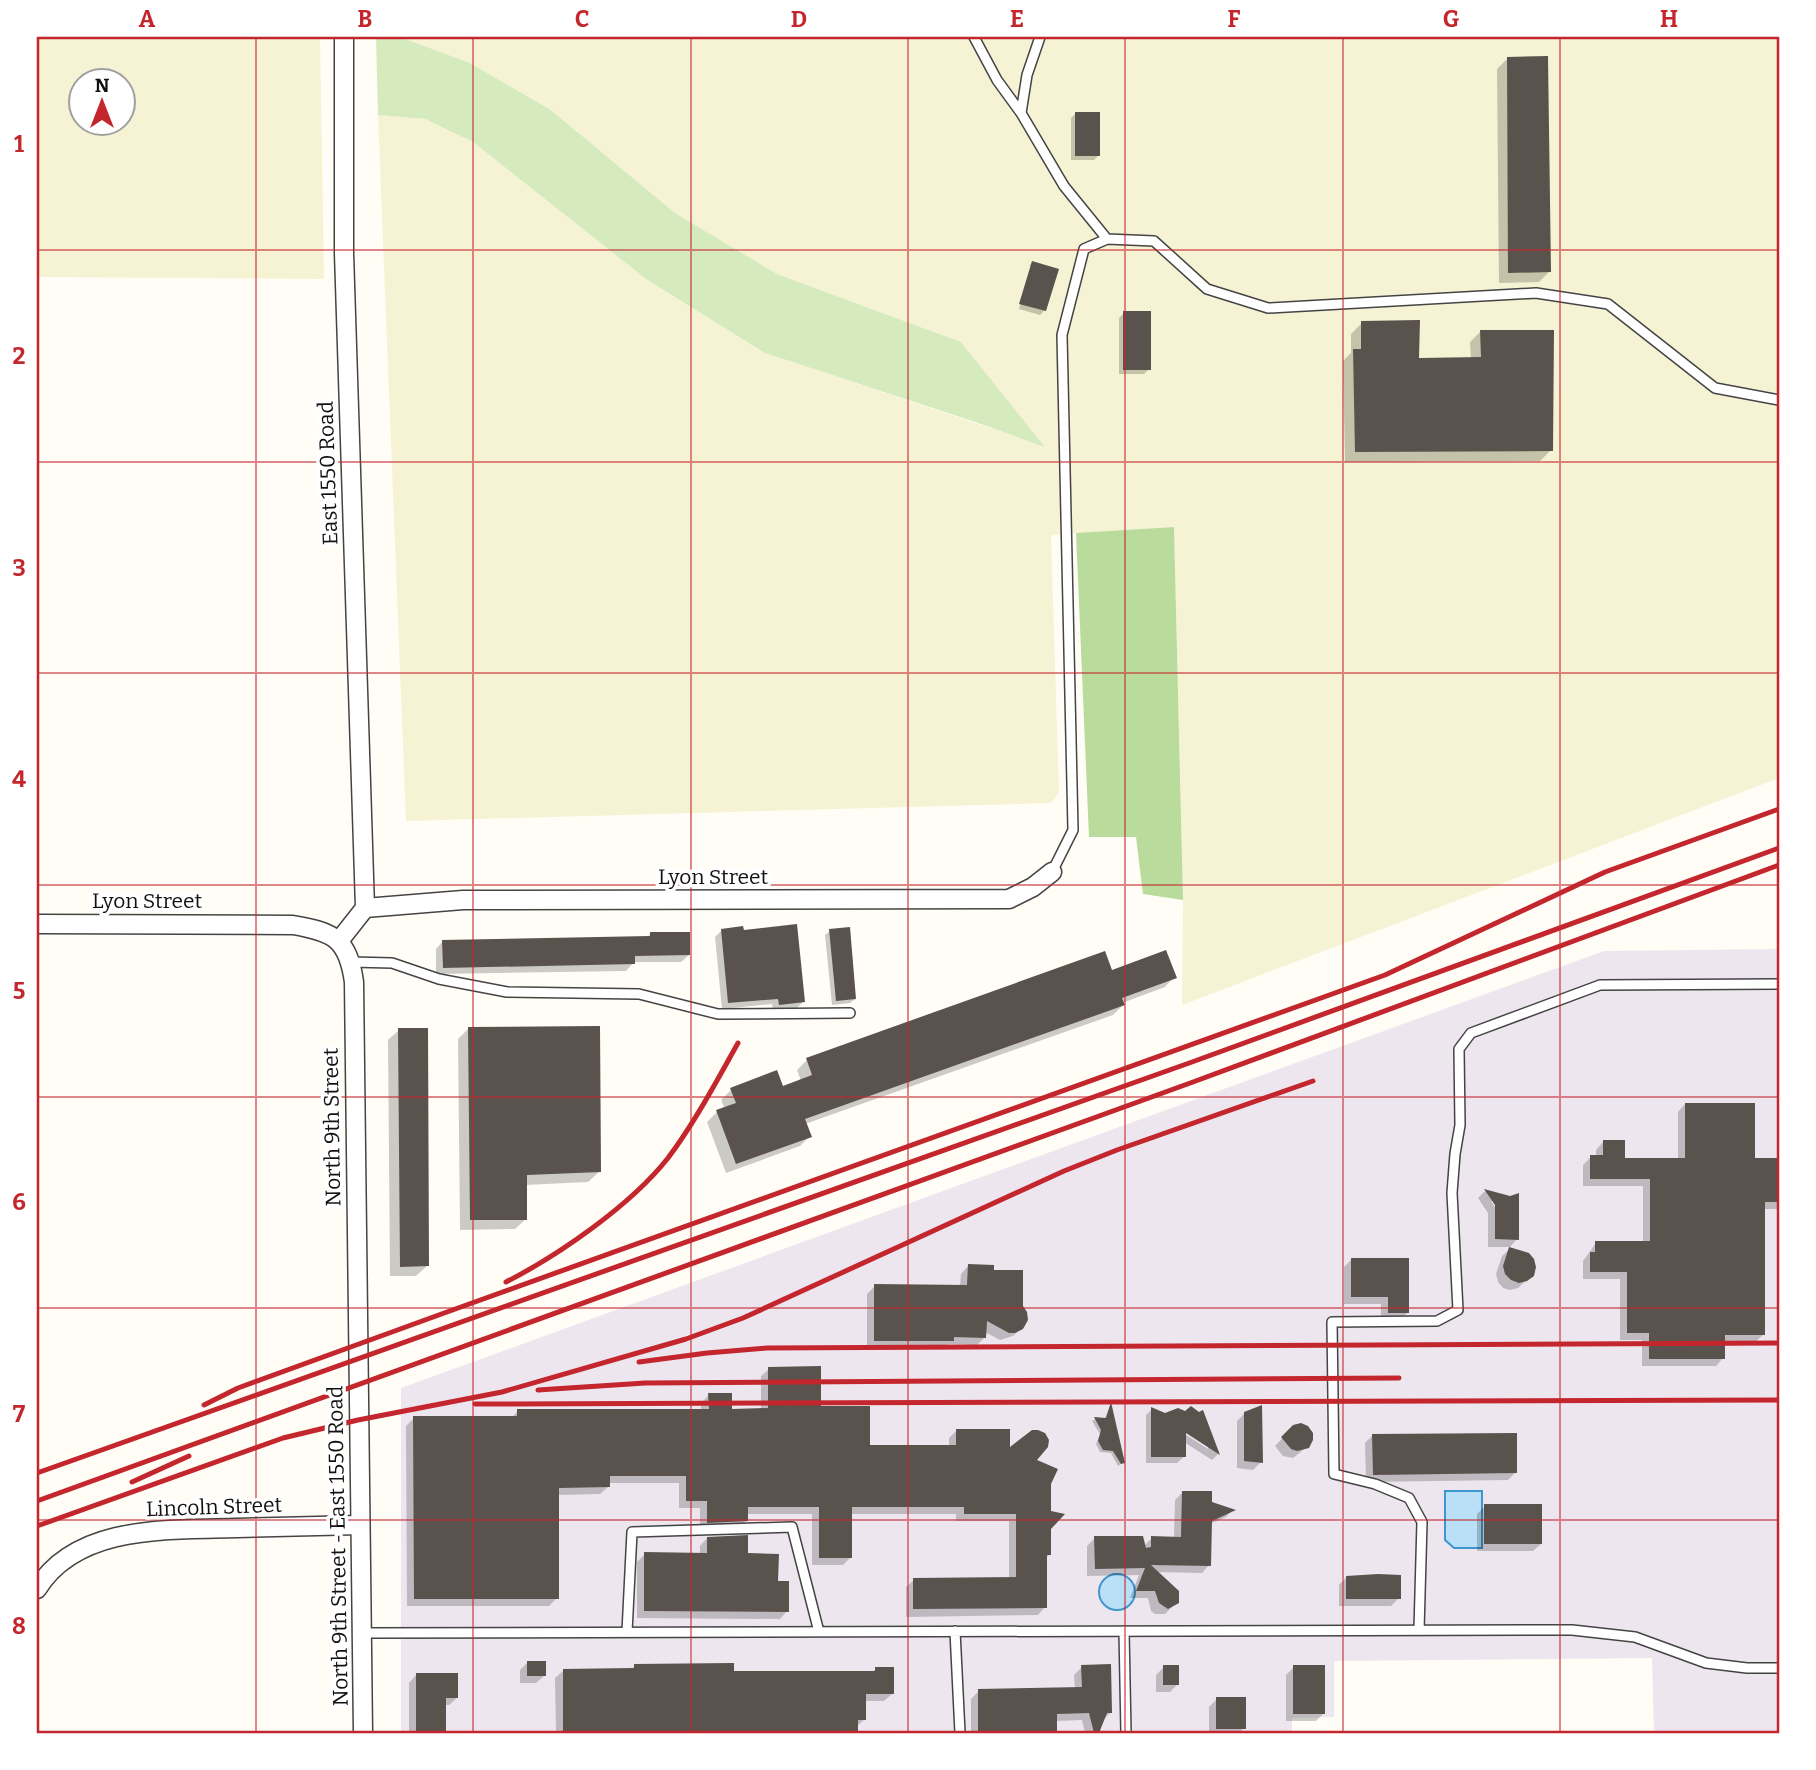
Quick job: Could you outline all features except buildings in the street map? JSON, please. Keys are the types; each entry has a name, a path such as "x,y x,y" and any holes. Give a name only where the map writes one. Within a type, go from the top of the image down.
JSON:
{"street":[{"name":"East 1550 Road","path":"344,37 344,253 365,908"},
{"name":"Lyon Street","path":"365,908 463,900 1009,899 1033,887 1052,872"},
{"path":"339,940 365,908"},
{"name":"Lyon Street","path":"37,924 293,925 318,929 339,940"},
{"name":"North 9th Street","path":"339,940 351,962 354,982 358,1359"},
{"name":"North 9th Street - East 1550 Road","path":"358,1359 363,1733"},
{"name":"Lincoln Street","path":"37,1589 46,1575 74,1555 97,1543 141,1532 360,1525"}],"lane":[{"path":"974,37 997,80 1021,113 1064,186 1107,239"},
{"path":"1021,113 1027,75 1040,37"},
{"path":"1052,872 1073,830 1062,335 1084,249 1107,239 1154,241 1207,289 1268,308 1536,293 1608,303 1715,388 1779,400"},
{"path":"351,962 392,963 439,979 507,992 639,994 718,1014 850,1013"},
{"path":"1419,1630 1422,1522 1409,1498 1375,1484 1334,1474 1332,1322 1437,1321 1458,1310 1452,1194 1460,1125 1459,1049 1471,1033 1600,985 1779,984"},
{"path":"627,1632 632,1532 792,1527 819,1632"},
{"path":"361,1633 1572,1630 1635,1637 1706,1663 1747,1668 1779,1668"},
{"path":"1124,1631 1126,1733"},
{"path":"955,1632 960,1733"}],"shaded area":[{"path":"37,37 320,37 324,279 37,277"},
{"path":"400,37 1779,37 1779,778 1182,1005 1183,900 1174,527 1051,535 1059,792 1051,803 406,821 378,115 425,119 473,142 646,279 765,353 1044,446 961,342 777,274 675,213 551,110 470,63"},
{"path":"1779,949 1779,1733 1654,1733 1652,1658 1334,1661 1334,1717 1292,1718 1292,1733 401,1733 401,1388 1604,951"}],"green space":[{"path":"376,37 400,37 470,63 551,110 675,213 777,274 961,342 1045,447 765,353 646,279 473,142 425,119 378,115"},
{"path":"1174,527 1183,900 1143,894 1136,837 1089,837 1076,533"}],"water":[{"path":"1445,1491 1482,1491 1482,1548 1454,1548 1445,1540"},
{"path":"1117,1574 1130,1579 1135,1592 1130,1605 1117,1610 1104,1605 1099,1592 1104,1579"}],"railway":[{"path":"204,1405 238,1388 1385,975 1605,872 1779,809"},
{"path":"37,1473 1192,1062 1779,848"},
{"path":"37,1501 1193,1082 1779,865"},
{"path":"506,1282 593,1228 653,1176 705,1102 738,1043"},
{"path":"37,1526 283,1438 358,1420 502,1392 686,1339 743,1318 1064,1171 1313,1081"},
{"path":"639,1362 767,1348 1779,1343"},
{"path":"538,1390 645,1383 1399,1378"},
{"path":"475,1404 1779,1400"},
{"path":"132,1482 189,1456"}]}
